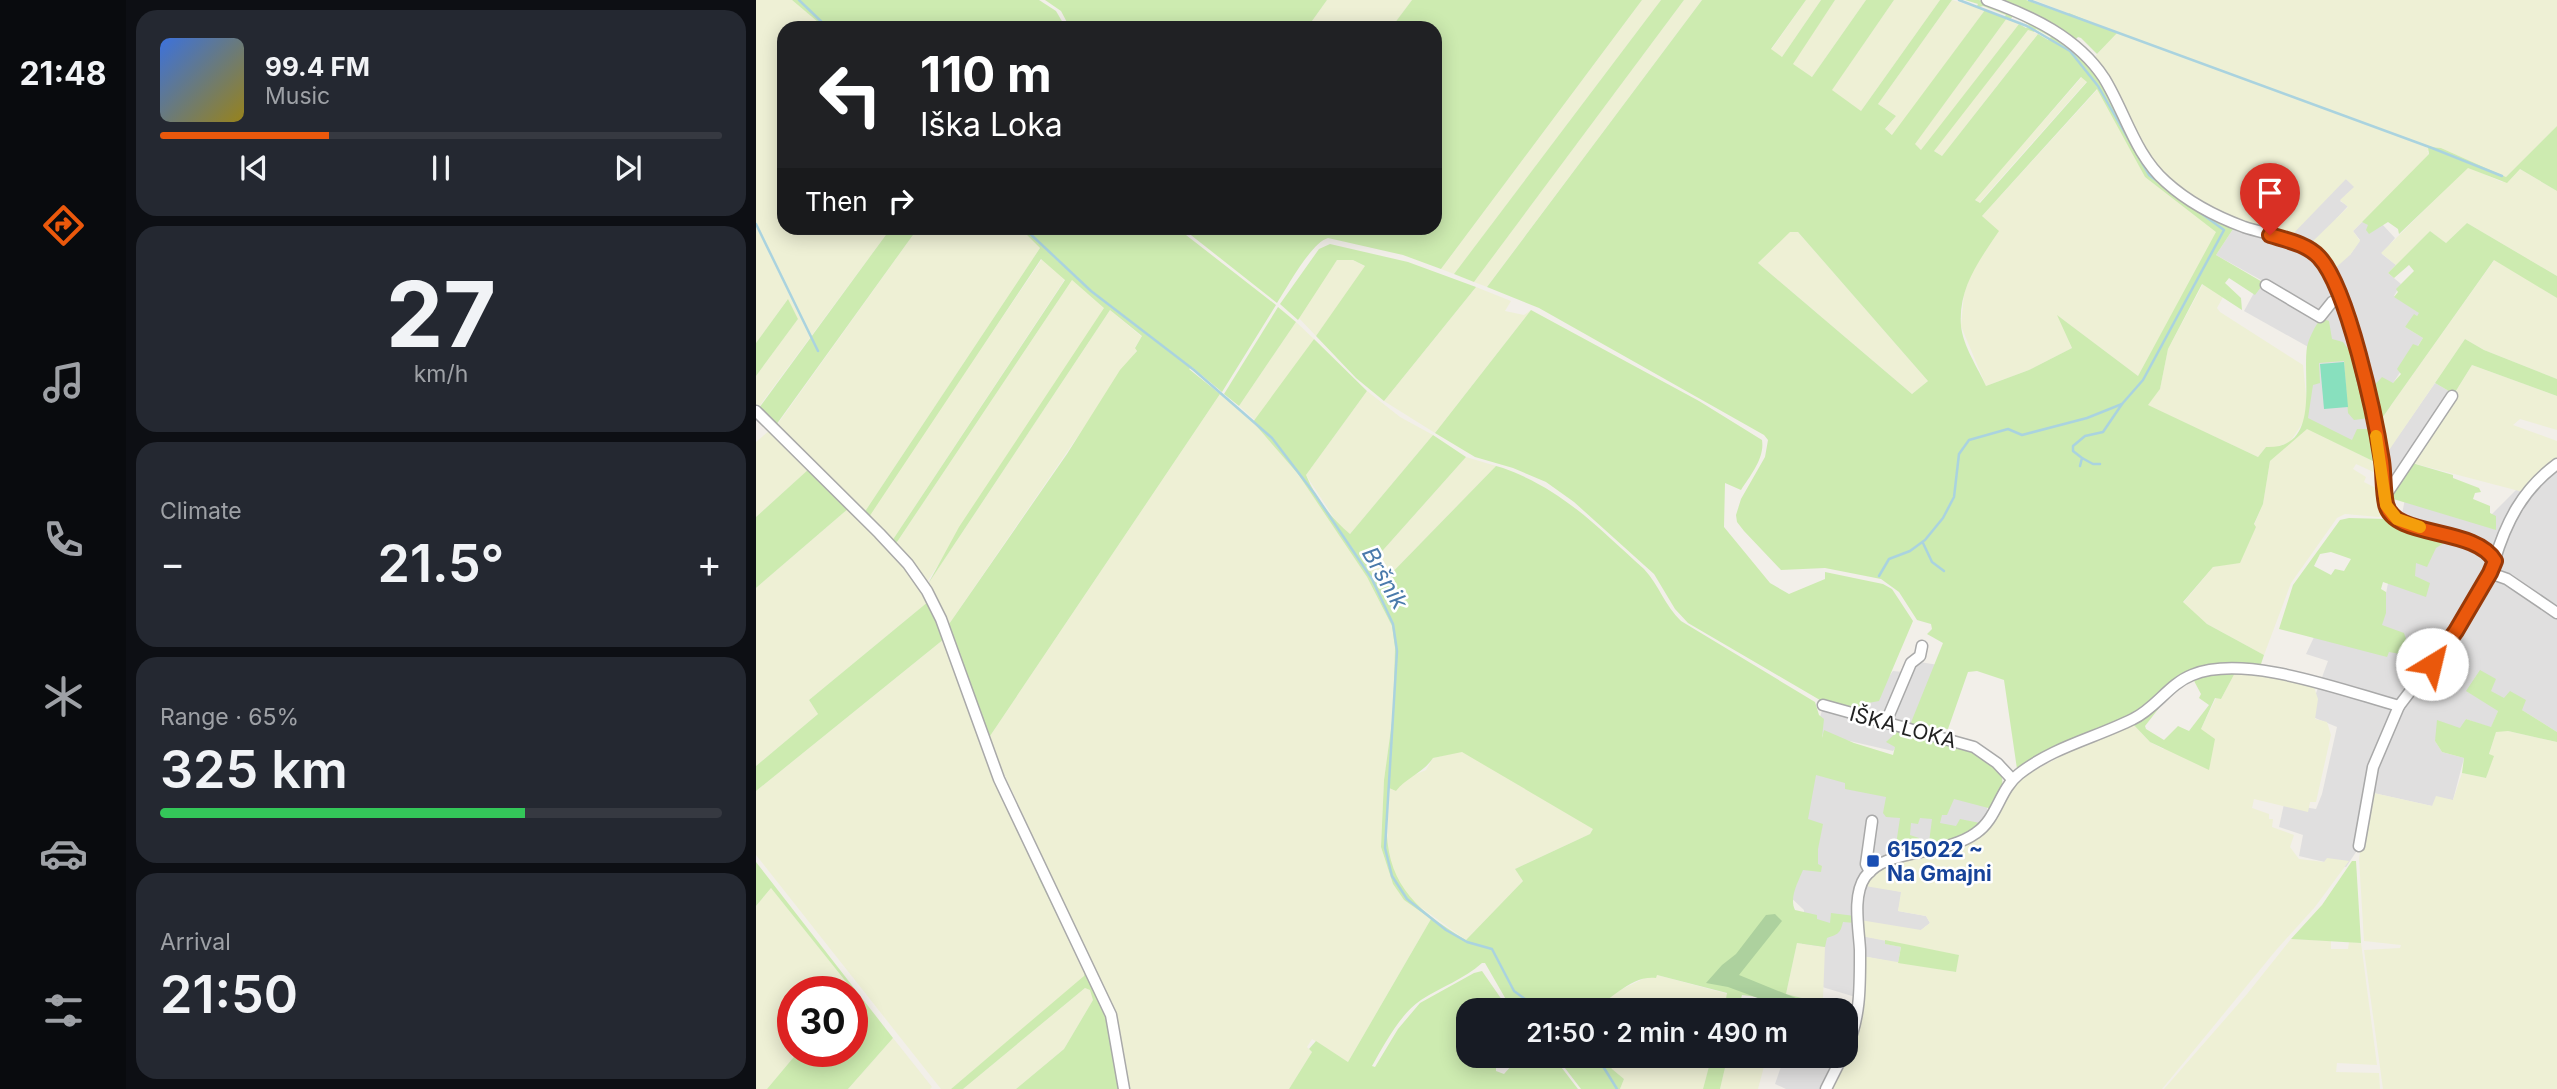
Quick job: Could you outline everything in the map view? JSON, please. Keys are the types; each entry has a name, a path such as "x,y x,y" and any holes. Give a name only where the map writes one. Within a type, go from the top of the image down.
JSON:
{"street":[{"path":"1987,0 2048,27 2078,48 2104,78 2129,130 2154,171 2180,193 2235,223 2310,250 2319,257 2329,272 2351,327 2374,423 2386,505 2397,519 2473,541 2487,550 2495,561"},
{"path":"2266,285 2320,317 2332,302 2340,298"},
{"path":"2386,495 2452,396"},
{"path":"756,411 908,564 927,591 942,619 999,779 1111,1015 1124,1089"},
{"path":"2359,846 2373,767 2399,706 2456,631 2490,573 2512,513 2535,481 2557,464"},
{"path":"2490,573 2507,579 2557,613"},
{"path":"1886,722 1911,663 1920,656 1922,646"},
{"path":"1858,1009 1860,891 1870,872 1893,858 1950,847 1977,833 1988,823 2012,779 2025,769 2070,744 2136,718 2192,675 2223,667 2261,671 2399,706"},
{"name":"IŠKA LOKA","path":"1823,705 1974,747 1997,763 2012,779"},
{"path":"1870,872 1866,864 1872,821"},
{"path":"1825,1089 1836,1068"}],"shaded area":[{"path":"2346,179 2355,187 2340,201 2348,206 2336,219 2350,255 2360,240 2353,231 2362,222 2367,223 2372,230 2382,224 2395,238 2382,254 2396,265 2388,273 2401,284 2394,296 2420,313 2405,327 2423,338 2393,383 2385,455 2435,383 2454,394 2386,495 2363,436 2351,447 2301,420 2319,353 2244,311 2261,280 2216,255 2235,226"},
{"path":"2557,449 2557,732 2522,710 2498,711 2491,728 2466,719 2461,728 2435,741 2442,752 2464,758 2453,800 2432,806 2369,792 2360,846 2346,867 2299,856 2303,835 2279,827 2284,804 2316,809 2337,727 2308,715 2328,661 2306,654 2315,635 2380,623 2405,499 2485,521"},
{"path":"1907,660 1951,667 1893,751 1815,733 1826,698 1869,705 1893,671 1903,672"},
{"path":"1812,771 1986,794 1988,823 1885,865 1866,885 1902,892 1898,911 1926,916 1930,923 1921,930 1862,936 1885,940 1886,944 1901,947 1898,963 1862,956 1862,999 1819,986 1802,944 1804,910 1783,890"},
{"path":"1781,1068 1831,1068 1829,1089 1786,1089 1775,1084"}],"green space":[{"path":"756,0 792,0 817,21 777,21 777,235 886,235 758,408 756,376 798,319 787,300 756,343"},
{"path":"792,0 1039,0 1056,11 1062,21 817,21"},
{"path":"1045,0 1327,0 1312,21 1066,21 1061,11"},
{"path":"1327,0 1412,0 1396,21 1312,21"},
{"path":"1412,0 1642,0 1441,269 1403,255 1328,238 1307,256 1277,303 1191,235 1442,235 1442,21 1396,21"},
{"path":"1642,0 1661,0 1454,274 1441,269"},
{"path":"1661,0 1684,0 1474,282 1454,274"},
{"path":"1684,0 1702,0 1487,287 1474,282"},
{"path":"1702,0 1806,0 1771,49 1782,57 1821,0 1835,0 1793,64 1812,77 1866,0 1894,0 1832,90 1861,111 1940,0 1952,0 1878,104 1896,116 1885,129 1892,135 1985,10 2004,17 2006,15 1983,6 1976,8 1978,4 1965,0 1979,0 2005,10 2070,45 2096,72 2151,172 2235,226 2216,255 2264,283 2255,295 2229,278 2225,283 2241,298 2242,310 2202,284 2168,349 2160,389 2148,405 2258,457 2266,447 2283,445 2295,437 2302,425 2307,347 2321,318 2329,321 2332,339 2343,342 2355,358 2369,418 2354,420 2348,413 2344,361 2319,363 2320,383 2313,385 2308,418 2352,440 2357,429 2371,429 2379,464 2307,429 2270,461 2263,504 2240,563 2213,567 2183,602 2207,624 2264,655 2260,667 2227,664 2206,668 2120,722 2087,732 2017,769 2004,680 1977,671 1968,672 1948,729 1910,725 1943,643 1927,634 1932,629 1931,624 1917,620 1899,592 1881,579 1825,568 1781,570 1737,522 1736,515 1741,499 1765,457 1768,440 1764,435 1539,308 1487,287","holes":["2013,16 2029,25 2026,28 2019,24 1921,150 1915,144 2007,18 2010,20","2036,29 2051,37 2048,40 2038,34 1942,156 1934,151 2028,30 2034,32","2081,77 2087,82 1980,203 1975,200","2097,89 2145,177 2216,232 2138,376 2057,315 2072,348 2029,370 1986,386 1965,341 1961,312 1971,276 1999,231 1982,216","1790,232 1798,232 1928,381 1912,394 1758,263"]},
{"path":"1806,0 1821,0 1782,57 1771,50"},
{"path":"1835,0 1866,0 1812,77 1792,64"},
{"path":"1894,0 1940,0 1861,111 1831,91"},
{"path":"1952,0 1985,10 1893,135 1885,130 1896,116 1878,104"},
{"path":"1996,0 2026,0 2068,15 2069,13 2117,33 2097,54 2081,38 2078,37 2074,41"},
{"path":"2034,0 2557,0 2557,126 2506,177 2441,148 2427,151 2429,154 2353,231 2360,241 2350,255 2332,271 2308,246 2348,207 2340,200 2354,187 2346,179 2288,239 2211,209 2169,182 2146,153 2093,59 2117,32"},
{"path":"2007,18 2019,24 1922,150 1914,145"},
{"path":"2028,30 2038,34 1942,156 1933,150"},
{"path":"2082,77 2087,81 1979,203 1975,199"},
{"path":"2098,89 2145,177 2217,232 2138,376 2058,316 2072,348 2029,370 1986,386 1961,326 1964,294 1971,273 1998,232 1982,216"},
{"path":"2557,126 2557,191 2520,169 2507,183 2468,168 2399,234 2398,229 2388,222 2369,234 2366,230 2368,225 2362,222 2429,154 2428,147 2441,148 2506,177"},
{"path":"2468,167 2502,182 2520,169 2557,191 2557,276 2467,223 2446,243 2430,231 2396,265 2381,253"},
{"path":"2467,223 2557,276 2557,298 2494,260 2377,425 2369,391 2382,377 2393,383 2401,374 2397,369 2413,344 2418,346 2423,338 2405,327 2414,314 2417,316 2419,313 2394,297 2398,292 2396,289 2414,271 2409,265 2394,278 2388,273 2430,231 2446,243"},
{"path":"1790,231 1798,232 1928,381 1912,394 1758,263"},
{"path":"886,235 913,235 776,425 759,408"},
{"path":"913,235 1027,235 1040,248 864,513 777,425"},
{"path":"1027,235 1186,235 1276,305 1222,392 1192,367 1189,369 1220,394 988,739 947,627 1067,454 1120,370 1137,351 1135,348 1142,336 1110,310 928,584 959,527 1104,308 1072,280 895,545 892,541 1065,280 1041,259 869,517 864,513 1040,248"},
{"path":"1330,244 1408,262 1476,287 1384,401 1356,378 1316,336 1365,266 1353,260 1337,260 1298,320 1280,304 1319,249"},
{"path":"1042,259 1065,279 892,541 869,517 872,509"},
{"path":"2495,259 2557,298 2557,379 2484,350 2465,339 2385,456 2377,425"},
{"path":"1337,260 1353,260 1366,267 1316,336 1298,317"},
{"path":"1072,280 1105,308 927,582 895,545"},
{"path":"2203,284 2223,297 2217,308 2220,312 2303,365 2307,405 2304,421 2290,442 2266,447 2258,457 2147,405 2160,389 2168,349"},
{"path":"1476,287 1511,301 1505,311 1524,315 1531,310 1435,433 1384,401"},
{"path":"788,299 798,319 756,376 756,343"},
{"path":"1278,307 1296,322 1239,406 1224,394"},
{"path":"1110,310 1142,337 1135,347 1137,350 947,627 928,584"},
{"path":"1531,310 1699,401 1762,440 1759,460 1741,490 1725,483 1724,527 1770,583 1789,594 1825,579 1825,572 1883,584 1892,589 1913,621 1879,701 1868,703 1863,709 1825,703 1688,623 1675,609 1654,574 1574,502 1546,482 1513,468 1475,457 1435,433"},
{"path":"1296,322 1314,339 1256,421 1239,406"},
{"path":"1314,339 1367,391 1306,475 1325,507 1350,534 1433,435 1466,457 1368,567 1377,582 1382,583 1496,466 1503,468 1544,487 1595,524 1644,569 1681,621 1815,702 1819,715 1824,719 1822,738 1824,730 1893,755 1895,747 1886,742 1900,729 1942,740 1974,752 1997,768 2002,782 1996,802 1992,809 1954,799 1947,815 1942,815 1940,823 1956,826 1960,819 1980,823 1973,832 1928,850 1932,819 1920,818 1918,824 1911,823 1910,835 1919,838 1919,850 1895,851 1900,818 1886,817 1883,813 1886,797 1845,789 1845,783 1816,775 1808,819 1823,824 1818,849 1821,872 1803,870 1795,890 1793,905 1795,910 1817,915 1817,919 1830,923 1831,913 1855,916 1855,923 1843,922 1838,933 1827,938 1825,947 1797,943 1786,994 1802,998 1742,995 1741,998 1726,998 1727,993 1657,975 1656,978 1637,981 1610,998 1505,998 1485,963 1482,963 1413,1006 1393,1030 1372,1066 1375,1067 1398,1029 1420,1003 1482,971 1501,998 1456,998 1456,1068 1496,1068 1496,1071 1504,1074 1509,1068 1562,1068 1578,1089 1289,1089 1312,1052 1309,1049 1316,1041 1348,1062 1431,919 1404,900 1393,884 1381,847 1384,780 1393,714 1395,648 1392,626 1367,577 1298,474 1253,422","holes":["1462,752 1593,829 1590,834 1515,869 1523,881 1466,940 1424,911 1398,879 1387,840 1389,788 1396,791 1425,768 1433,758"]},
{"path":"2465,339 2484,350 2557,379 2557,396 2472,365 2454,394 2435,383"},
{"path":"2344,362 2348,407 2324,409 2320,364"},
{"path":"2472,365 2557,396 2557,430 2520,419 2513,425 2557,441 2557,461 2534,478 2523,492 2412,463"},
{"path":"1367,391 1400,417 1433,435 1350,534 1338,524 1306,475"},
{"path":"1220,394 1250,418 1298,474 1367,577 1392,626 1395,648 1393,714 1384,780 1381,847 1393,884 1404,900 1431,919 1348,1062 1312,1039 1307,1047 1312,1052 1289,1089 1128,1089 1120,1031 1113,1010 988,739"},
{"path":"2307,428 2379,464 2380,475 2356,464 2353,469 2366,477 2364,482 2382,491 2384,512 2379,517 2345,514 2337,518 2291,583 2264,655 2207,624 2183,603 2213,567 2236,563 2256,527 2254,525 2263,504 2270,461"},
{"path":"770,430 810,468 756,517 756,442"},
{"path":"1466,457 1496,466 1382,583 1377,583 1368,567"},
{"path":"2412,463 2453,475 2453,478 2479,488 2481,492 2475,493 2473,499 2490,506 2490,513 2496,516 2496,530 2390,498 2388,496"},
{"path":"810,468 849,508 756,588 756,517"},
{"path":"849,508 895,554 929,601 809,700 818,714 756,766 756,588"},
{"path":"2387,519 2445,538 2444,543 2436,548 2427,567 2416,563 2415,576 2430,583 2426,597 2383,582 2381,589 2386,592 2386,613 2382,625 2404,633 2406,639 2400,654 2389,652 2387,657 2279,629 2293,585 2340,520","holes":["2331,552 2351,559 2344,571 2335,569 2331,575 2314,566 2320,554"]},
{"path":"929,601 944,639 756,791 756,766 818,714 809,700"},
{"path":"944,639 1041,874 1038,877 1085,973 1082,979 951,1089 941,1089 868,997 868,976 852,976 756,855 756,791"},
{"path":"2237,669 2314,687 2318,699 2315,719 2327,722 2331,735 2316,802 2310,802 2308,812 2254,799 2252,808 2269,814 2269,819 2273,819 2272,827 2294,835 2290,847 2299,859 2324,862 2327,858 2349,861 2315,907 2162,1089 1828,1089 1839,1068 1858,1068 1857,998 1862,956 1956,972 1958,955 1861,936 1860,920 1921,930 1930,923 1926,916 1898,911 1901,892 1865,886 1877,869 1904,858 1936,855 1967,842 2013,785 2028,772 2078,747 2132,723 2150,742 2163,749 2201,729 2216,698 2221,699"},
{"path":"2237,669 2221,699 2215,698 2201,729 2215,739 2209,770 2150,742 2132,723 2159,703 2159,708 2145,726 2146,729 2164,740 2178,726 2189,731 2209,705 2199,698 2201,694 2193,679"},
{"path":"2480,670 2496,679 2491,691 2504,698 2510,691 2526,700 2522,710 2557,732 2557,742 2508,731 2496,732 2489,754 2494,756 2486,778 2462,773 2464,758 2442,752 2435,741 2437,720 2460,728 2466,719 2491,727 2498,711 2466,691"},
{"path":"2496,731 2508,731 2557,742 2557,1089 2383,1089 2364,950 2400,948 2401,945 2364,941 2359,859 2369,792 2432,806 2436,796 2453,800 2462,773 2486,778 2493,756 2489,755"},
{"path":"1462,751 1594,829 1590,834 1515,869 1524,880 1466,940 1408,898 1394,875 1387,848 1389,788 1396,791 1407,778 1426,770 1433,758"},
{"path":"2352,861 2356,861 2361,943 2291,939 2322,905"},
{"path":"756,862 845,976 841,976 771,888 756,906"},
{"path":"1041,874 1105,1008 1121,1089 1016,1089 1064,1049 1093,1000 1090,990 1085,988 963,1089 951,1089 1084,976 1085,972 1038,877"},
{"path":"771,888 841,976 777,976 777,1067 785,1067 767,1089 756,1089 756,906"},
{"path":"1775,914 1782,921 1739,975 1796,998 1758,998 1728,987 1706,983 1736,954 1766,915"},
{"path":"2291,939 2331,941 2331,949 2348,949 2349,942 2361,943 2377,1065 2337,1063 2336,1072 2379,1073 2380,1089 2164,1089 2247,994"},
{"path":"1885,940 1959,955 1956,972 1898,963 1901,947 1885,944"},
{"path":"1797,943 1825,947 1823,998 1802,998 1786,994"},
{"path":"1657,975 1728,994 1727,998 1606,998 1647,977"},
{"path":"1085,988 1091,990 1093,1000 1064,1049 1016,1089 963,1089"},
{"path":"868,1006 893,1038 868,1066"},
{"path":"893,1038 932,1087 848,1089"},
{"path":"785,1067 867,1067 848,1089 767,1089"},
{"path":"1565,1068 1611,1068 1624,1079 1620,1089 1581,1089"},
{"path":"1709,1068 1703,1089 1620,1089 1624,1079 1612,1069"},
{"path":"1709,1068 1725,1068 1720,1089 1703,1089"},
{"path":"1725,1068 1764,1068 1758,1089 1720,1089"}],"waterway":[{"name":"Bršnik","path":"799,0 821,21"},
{"path":"1879,576 1889,559 1910,551 1925,540 1943,518 1954,497 1959,454 1969,440 2008,429 2022,435 2087,418 2122,404 2143,380 2224,230 2149,175 2098,86 2070,51 2027,26 1959,0"},
{"path":"2029,0 2502,176"},
{"path":"756,224 818,351"},
{"name":"Bršnik","path":"1031,235 1091,291 1194,370 1272,438 1314,493 1372,579 1393,624 1397,651 1385,848 1392,876 1407,899 1446,930 1467,942 1492,949 1514,991 1524,998"},
{"path":"2080,466 2082,458 2073,451 2073,446 2085,436 2103,432 2122,404"},
{"path":"2082,458 2093,464 2100,464"},
{"path":"1923,543 1932,562 1944,571"},
{"name":"Bršnik","path":"1604,1068 1617,1089"}],"slow traffic":[{"path":"2376,436 2382,460 2386,505 2397,519 2420,527"}],"place":[{"name":"615022 ~ Na Gmajni","path":"1873,861"}],"route":[{"path":"2270,235 2310,250 2319,257 2337,289 2351,327 2374,423 2382,460 2386,505 2390,513 2408,524 2473,541 2487,550 2495,561 2456,631 2432,664"}]}
